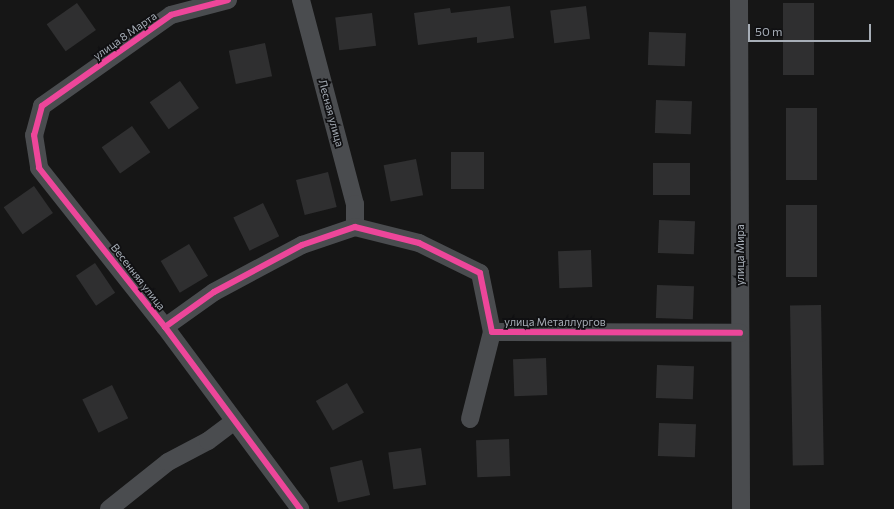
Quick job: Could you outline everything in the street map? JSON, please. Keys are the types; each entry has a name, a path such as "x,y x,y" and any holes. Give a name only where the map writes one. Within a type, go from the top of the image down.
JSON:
{"street":[{"name":"улица 8 Марта","path":"42,106 171,15 228,0"},
{"name":"Лесная улица","path":"301,0 355,204 355,227"},
{"name":"улица Мира","path":"739,0 741,509"},
{"name":"Весенняя улица","path":"42,106 34,135 39,168 165,327 233,422 285,485 300,509"},
{"path":"165,327 214,292 302,245 355,227"},
{"name":"улица Металлургов","path":"355,227 419,243 480,273 492,332 740,333"},
{"path":"470,419 492,332"},
{"path":"109,509 168,462 208,441 233,422"}],"building":[{"path":"77,3 96,30 66,51 47,24"},
{"path":"783,3 814,3 814,75 783,75"},
{"path":"510,6 514,38 477,43 477,37 418,45 414,13 450,8 451,13"},
{"path":"586,6 590,39 554,43 550,10"},
{"path":"372,13 376,46 339,50 335,18"},
{"path":"649,32 686,33 685,66 648,65"},
{"path":"265,43 272,76 236,84 229,51"},
{"path":"180,81 199,108 169,129 150,102"},
{"path":"656,100 692,101 691,134 655,133"},
{"path":"786,108 817,108 817,180 786,180"},
{"path":"132,126 150,152 120,173 102,147"},
{"path":"451,152 484,152 484,189 451,189"},
{"path":"416,159 423,195 391,202 384,165"},
{"path":"653,163 690,163 690,195 653,195"},
{"path":"328,172 337,207 305,215 296,180"},
{"path":"34,186 53,213 23,234 4,207"},
{"path":"263,203 279,236 250,251 233,217"},
{"path":"786,205 817,205 817,277 786,277"},
{"path":"659,220 695,221 694,254 658,253"},
{"path":"189,244 208,276 180,293 161,261"},
{"path":"591,250 592,287 559,288 558,251"},
{"path":"95,263 115,293 96,306 76,276"},
{"path":"657,285 694,286 693,319 656,318"},
{"path":"821,305 824,465 793,466 790,306"},
{"path":"546,358 547,395 514,396 513,359"},
{"path":"657,365 694,366 693,399 656,398"},
{"path":"347,383 364,412 333,430 316,401"},
{"path":"112,385 128,418 99,433 82,399"},
{"path":"659,423 696,424 695,457 658,456"},
{"path":"509,439 510,476 477,477 476,440"},
{"path":"421,448 426,485 393,489 388,453"},
{"path":"362,460 370,495 338,503 330,467"}],"cycle path":[{"path":"228,0 171,15 42,106 34,135 39,168 165,327 300,509"},
{"path":"165,327 214,292 302,245 355,227 419,243 480,273 492,332 740,333"}]}
